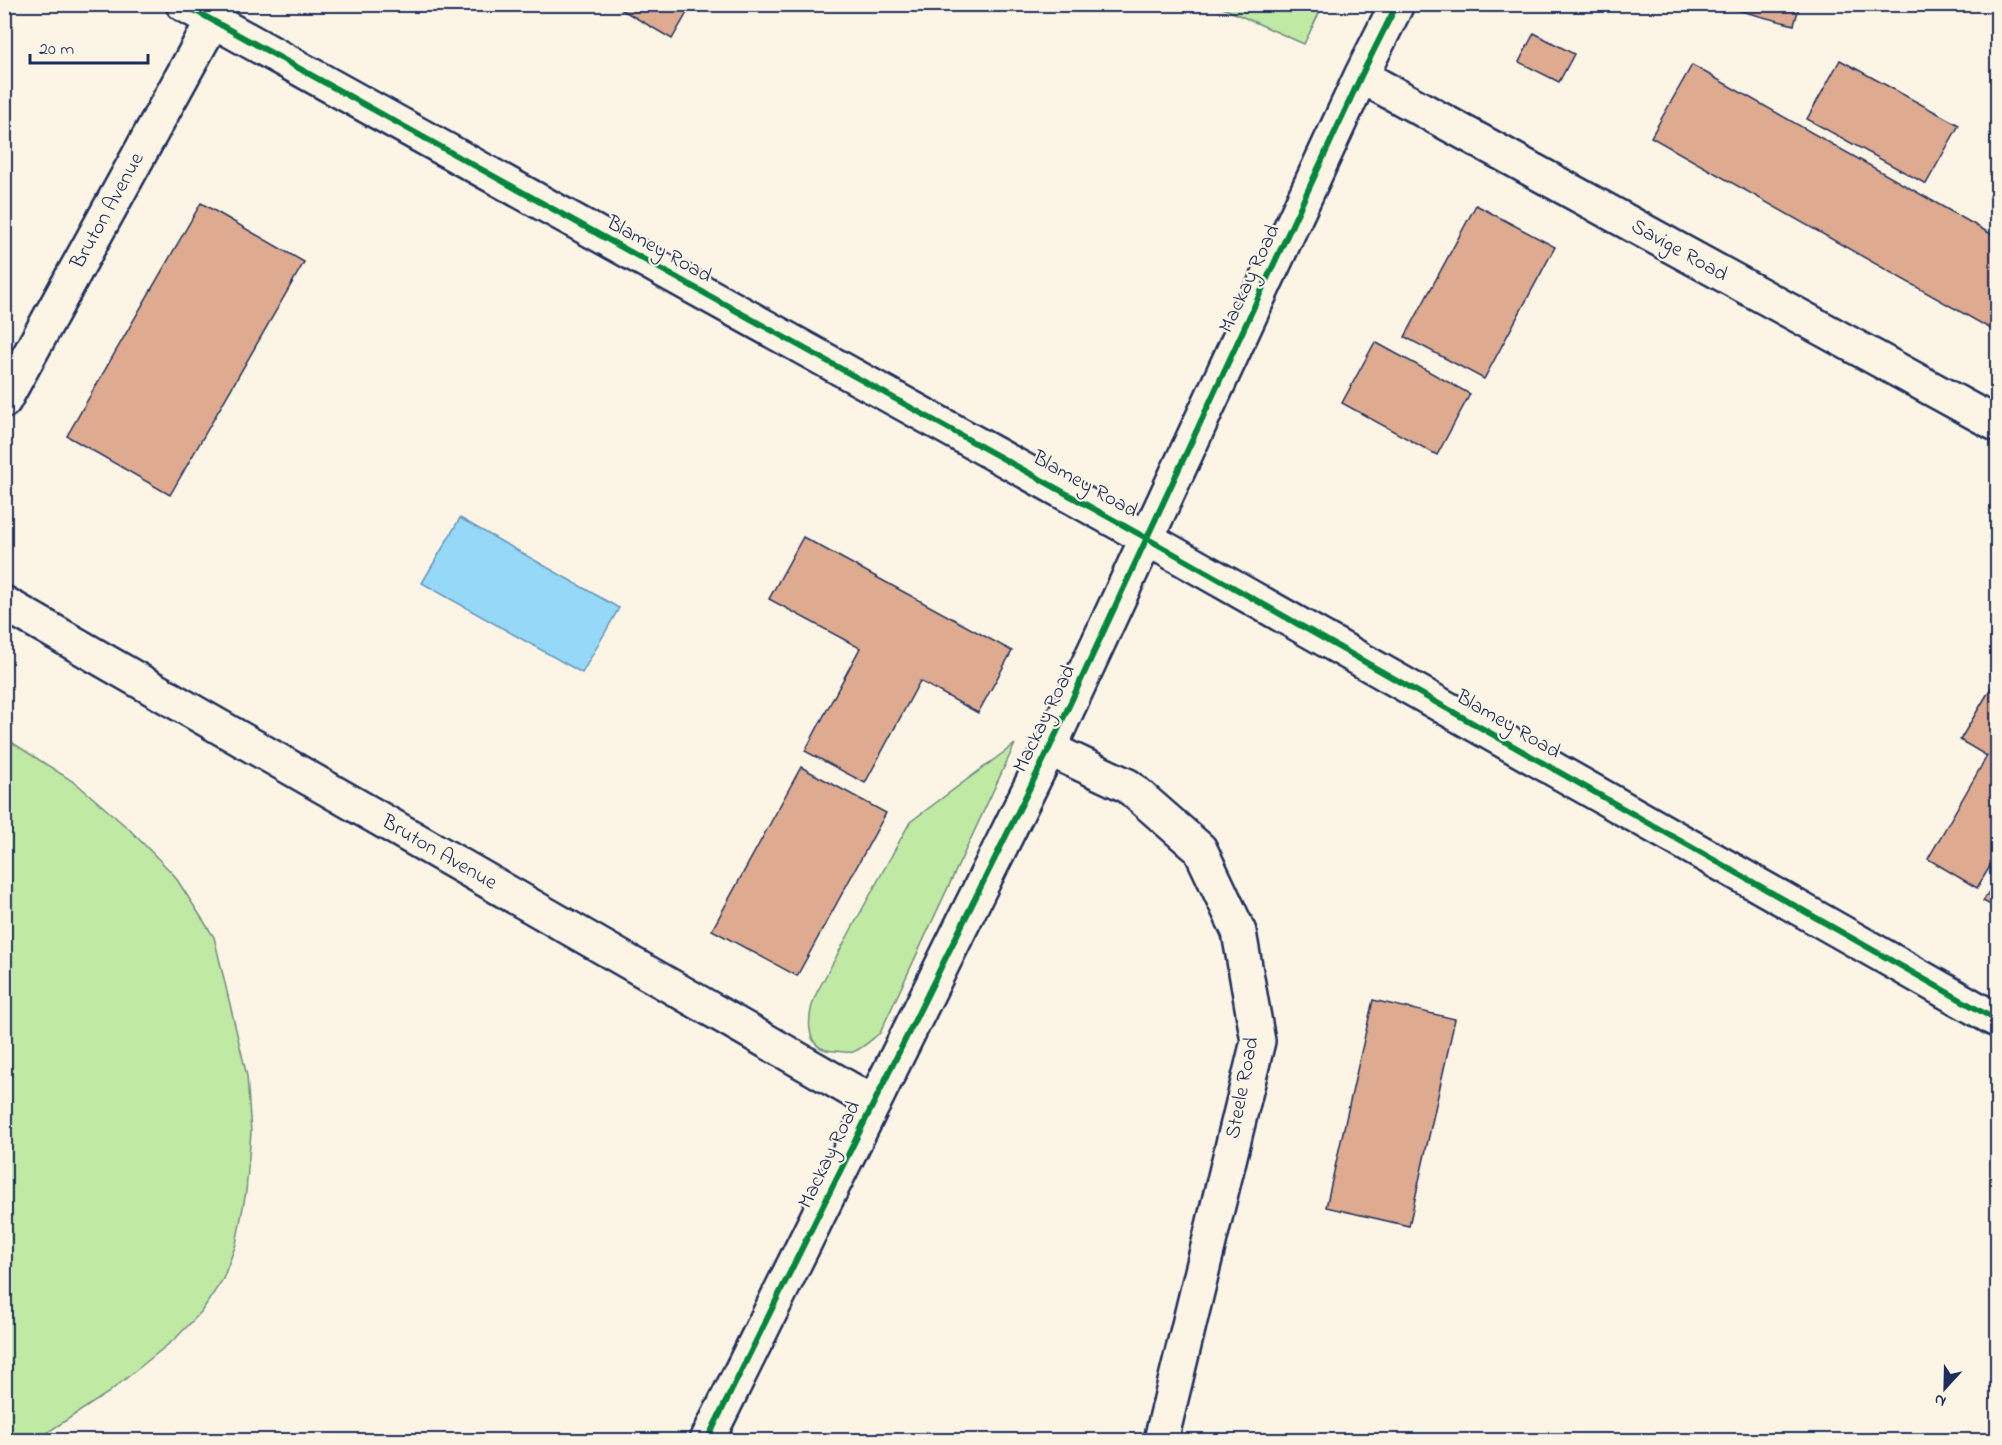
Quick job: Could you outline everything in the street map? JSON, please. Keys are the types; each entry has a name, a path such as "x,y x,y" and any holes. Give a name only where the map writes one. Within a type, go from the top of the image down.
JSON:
{"street":[{"name":"Blamey Road","path":"183,4 1148,539 1998,1021"},
{"name":"Mackay Road","path":"706,1440 1049,749 1361,76 1397,4"},
{"name":"Bruton Avenue","path":"4,401 212,22"},
{"name":"Savige Road","path":"1361,76 1998,425"},
{"name":"Bruton Avenue","path":"4,603 874,1103"},
{"name":"Steele Road","path":"1049,749 1128,786 1200,849 1239,932 1258,1041 1161,1440"}],"green space":[{"path":"1216,5 1323,5 1304,44"},
{"path":"5,738 77,784 129,829 174,875 214,937 247,1076 251,1132 246,1192 236,1244 223,1279 201,1312 176,1338 108,1393 36,1440 4,1440"},
{"path":"1015,744 880,1033 853,1052 823,1049 816,1044 810,1029 811,1010 817,992 910,822"}],"water":[{"path":"460,518 619,608 582,673 422,583"}],"building":[{"path":"612,4 692,4 672,39"},
{"path":"1730,4 1800,4 1794,25 1729,8"},
{"path":"1534,33 1574,54 1559,82 1519,62"},
{"path":"1840,60 1959,125 1926,184 1807,119"},
{"path":"1692,65 1998,238 1998,333 1651,137"},
{"path":"201,203 304,262 170,495 67,436"},
{"path":"1476,205 1555,247 1484,379 1405,337"},
{"path":"1375,342 1470,394 1437,455 1342,403"},
{"path":"803,537 1012,651 978,713 920,681 865,783 805,751 860,648 769,599"},
{"path":"1998,676 1998,853 1977,888 1928,859 1987,756 1960,740"},
{"path":"801,767 886,813 797,976 712,930"},
{"path":"1998,877 1998,909 1983,901"},
{"path":"1373,1000 1455,1019 1409,1226 1326,1207"}],"cycle path":[{"path":"183,4 1148,539 1998,1021"},
{"path":"707,1440 1049,749 1361,76 1397,4"}]}
